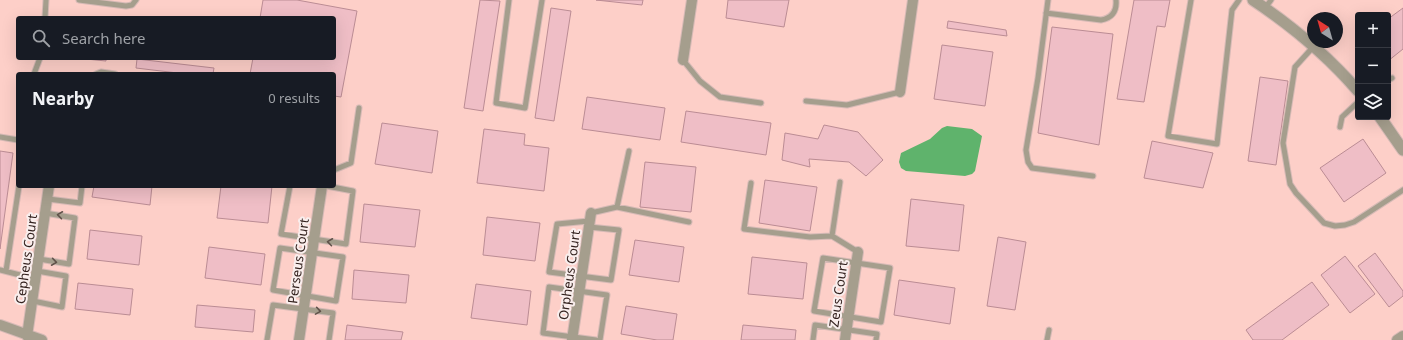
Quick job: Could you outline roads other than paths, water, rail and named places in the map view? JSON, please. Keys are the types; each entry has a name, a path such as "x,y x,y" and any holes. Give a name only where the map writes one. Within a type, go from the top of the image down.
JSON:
{"street":[{"path":"683,60 692,0"},
{"path":"900,92 913,0"},
{"path":"1253,0 1268,4 1307,40"},
{"path":"1316,48 1345,75 1355,87"},
{"path":"1382,120 1403,150"},
{"name":"Cepheus Court","path":"28,336 49,188"},
{"name":"Perseus Court","path":"299,340 322,188"},
{"name":"Orpheus Court","path":"572,339 590,220"},
{"name":"Zeus Court","path":"845,340 857,257"},
{"path":"0,325 42,340"},
{"path":"1397,340 1403,336"}],"lane":[{"path":"45,16 46,0"},
{"path":"79,0 126,6 132,5 136,0"},
{"path":"509,0 496,104 525,108 542,0"},
{"path":"1048,0 1038,78 1026,150 1028,162 1032,168 1093,176"},
{"path":"1046,13 1101,20 1108,19 1115,11 1117,6 1116,0"},
{"path":"1191,0 1168,136 1217,144 1232,10 1239,0"},
{"path":"1312,48 1295,67 1284,143 1290,184 1296,193 1324,223 1335,226 1345,226 1354,222 1403,190"},
{"path":"35,72 39,60"},
{"path":"683,60 700,81 720,97 761,103"},
{"path":"806,101 847,104 900,92"},
{"path":"1340,127 1342,116 1355,105"},
{"path":"336,169 351,163 359,108"},
{"path":"0,137 16,140"},
{"path":"617,207 629,151"},
{"path":"832,236 840,182"},
{"path":"751,183 744,228 810,238 832,236 857,257"},
{"path":"19,188 3,270 36,275 66,276 62,307 32,301"},
{"path":"48,199 80,203 82,188"},
{"path":"290,188 281,234 346,244 353,191 336,188"},
{"path":"590,220 619,230 611,280 549,272 557,224 590,220 617,207 689,222"},
{"path":"39,260 69,264 75,218 45,213"},
{"path":"280,248 312,253 343,257 336,301 273,290 280,248"},
{"path":"857,257 890,268 881,322 814,311 823,258 857,257"},
{"path":"596,340 572,339 543,333 549,287 606,295 600,340"},
{"path":"266,340 273,305 333,313 329,340"},
{"path":"813,340 815,325 877,334 876,340"},
{"path":"1047,340 1049,330"}]}
